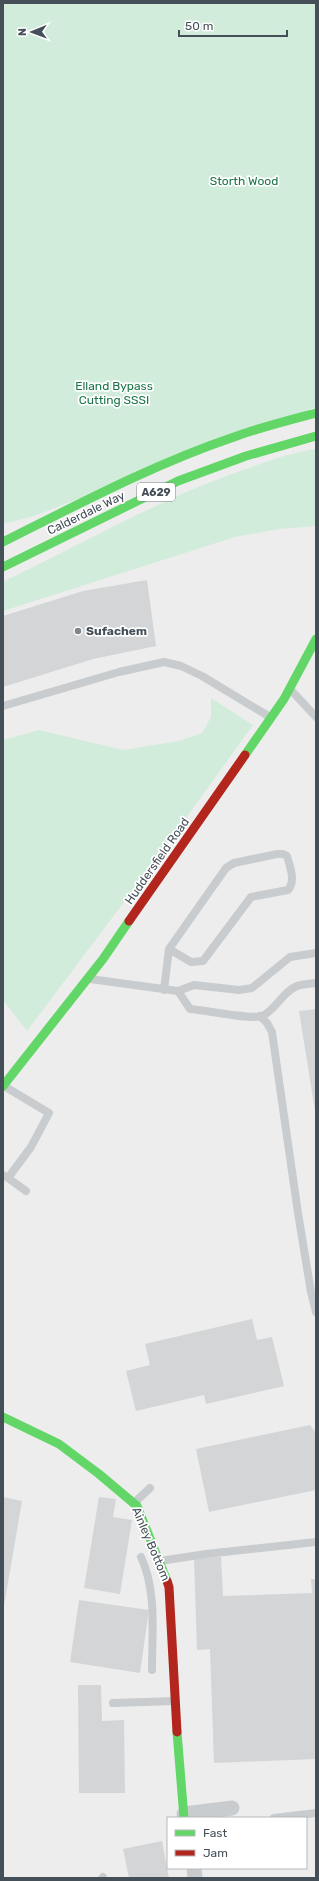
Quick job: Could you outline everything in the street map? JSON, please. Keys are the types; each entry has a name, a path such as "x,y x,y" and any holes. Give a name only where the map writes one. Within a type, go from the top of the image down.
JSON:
{"main road":[{"name":"Calderdale Way","path":"3,542 149,470 260,428 316,413"},
{"name":"Calderdale Way","path":"3,567 178,481 226,463 293,441 316,436"},
{"name":"Huddersfield Road","path":"3,1086 103,959 270,718 289,689 316,639"},
{"name":"Ainley Bottom","path":"3,1417 60,1444 137,1506 169,1587 175,1701 184,1816"}],"street":[{"name":"Ainley Bottom","path":"184,1816 226,1812"}],"lane":[{"path":"3,706 119,672 164,662 181,666 202,676 270,718"},
{"path":"289,689 316,717"},
{"path":"164,990 169,949 226,868 234,862 276,854 284,854 287,856 292,886 288,890 251,898 203,961 191,962 169,949"},
{"path":"87,979 178,992 194,986 238,990 252,988 290,957 316,953"},
{"path":"178,992 190,1008 248,1016 260,1016 270,1011 280,1000 297,986 316,983"},
{"path":"260,1016 272,1032 298,1213 311,1292 316,1312"},
{"path":"3,1086 49,1113 30,1147 6,1176 26,1191"},
{"path":"134,1503 150,1488"},
{"path":"160,1562 206,1554 316,1542"},
{"path":"142,1557 150,1583 152,1610 152,1670"},
{"path":"150,1583 167,1580"},
{"path":"112,1702 175,1701"},
{"path":"282,1817 316,1813"}],"green space":[{"path":"3,3 316,3 316,407 34,516 3,524"},
{"path":"316,449 316,526 279,529 235,537 3,611 3,582 184,493 272,460 298,452"},
{"path":"211,698 253,725 160,854 27,1031 3,1000 3,740 39,730 123,750 179,741 202,733 211,717"}],"building":[{"name":"Sufachem","path":"147,580 156,646 93,659 3,687 3,616 83,591"},
{"path":"316,1009 316,1111 315,1111 299,1011"},
{"path":"252,1319 257,1340 272,1337 284,1386 206,1404 204,1395 136,1411 126,1371 150,1365 145,1344"},
{"path":"310,1425 316,1433 316,1490 209,1512 196,1449"},
{"path":"3,1497 22,1501 4,1606 3,1606"},
{"path":"99,1497 116,1499 113,1517 132,1520 120,1594 84,1588"},
{"path":"221,1557 223,1596 312,1593 311,1579 316,1579 316,1759 214,1763 210,1649 197,1650 194,1558"},
{"path":"79,1600 149,1610 140,1673 70,1662"},
{"path":"78,1685 101,1685 102,1721 124,1720 125,1793 79,1793"},
{"path":"162,1841 169,1878 129,1878 123,1849"}],"traffic: fast":[{"path":"3,542 117,485 175,459 244,433 316,413"},
{"path":"3,567 178,481 246,456 316,436"},
{"path":"245,755 284,699 316,639"},
{"path":"3,1086 103,959 129,921"},
{"path":"3,1417 59,1444 99,1474 137,1506 167,1581"},
{"path":"177,1732 184,1817"}],"traffic: jam":[{"path":"129,921 245,755"},
{"path":"167,1581 169,1587 177,1732"}],"place":[{"name":"Sufachem","path":"78,631"}],"park label":[{"name":"Storth Wood","path":"244,181"},
{"name":"Elland Bypass Cutting SSSI","path":"114,393"}]}
